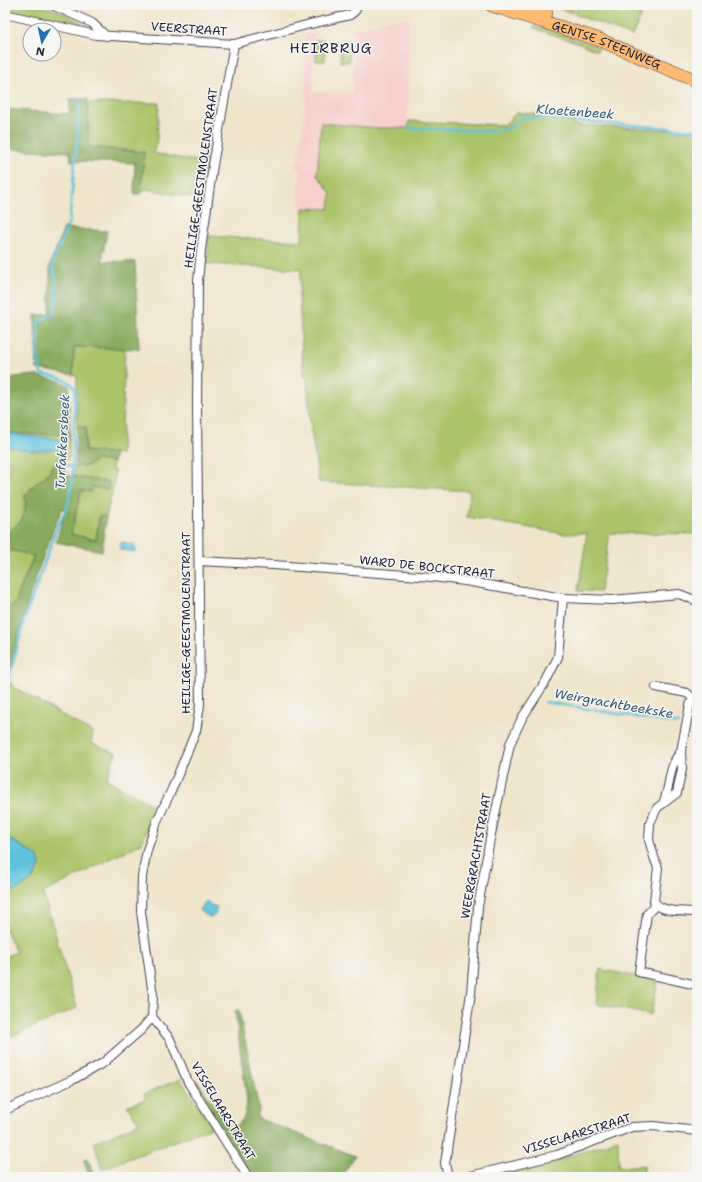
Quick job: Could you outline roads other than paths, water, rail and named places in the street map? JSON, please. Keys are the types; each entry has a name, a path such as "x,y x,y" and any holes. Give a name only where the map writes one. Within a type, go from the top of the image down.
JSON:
{"main road":[{"name":"GENTSE STEENWEG","path":"491,5 516,8 602,32 697,71"},
{"name":"GENTSE STEENWEG","path":"516,8 600,40 697,81"}],"street":[{"path":"52,5 92,23 106,36"},
{"name":"VEERSTRAAT","path":"5,14 96,35 234,44 350,15 355,11 358,5"},
{"name":"HEILIGE-GEESTMOLENSTRAAT","path":"152,1017 153,995 141,912 142,877 147,850 157,821 196,731 200,705 197,408 198,281 213,165 234,44"},
{"name":"WARD DE BOCKSTRAAT","path":"199,561 432,577 465,581 563,598 600,600 679,594 697,601"},
{"name":"WEERGRACHTSTRAAT","path":"448,1177 446,1163 471,993 478,907 490,839 510,744 522,718 546,681 558,657 563,598"},
{"path":"656,687 687,693 695,697 690,705 681,751 682,769 677,793 657,808 650,823 649,840 658,868 654,900 656,905 664,909 697,912"},
{"path":"656,905 647,914 639,972 697,985"},
{"path":"5,1110 74,1080 103,1063 142,1029 152,1017"},
{"name":"VISSELAARSTRAAT","path":"152,1017 170,1039 188,1082 248,1177"},
{"name":"VISSELAARSTRAAT","path":"466,1177 557,1155 632,1127 653,1126 697,1131"}],"water":[{"path":"5,433 58,439 63,441 65,446 62,449 32,451 5,446"},
{"path":"122,542 128,545 133,544 136,547 135,552 120,550 120,545"},
{"path":"5,836 38,857 40,867 31,881 5,896"},
{"path":"207,901 211,905 217,907 215,915 210,917 201,912 199,909 203,907 203,904"}],"waterway":[{"name":"Turfakkersbeek","path":"5,693 25,618 55,533 68,504 72,482 75,389 65,380 41,374 38,359 38,322 55,313 56,278 52,266 69,222 78,131 79,104 83,104"},
{"name":"Kloetenbeek","path":"408,128 491,131 510,128 521,117 697,130"},
{"path":"64,465 73,467"},
{"name":"Weirgrachtbeekske","path":"545,702 679,724"}],"district":[{"name":"HEIRBRUG","path":"331,48"}]}
